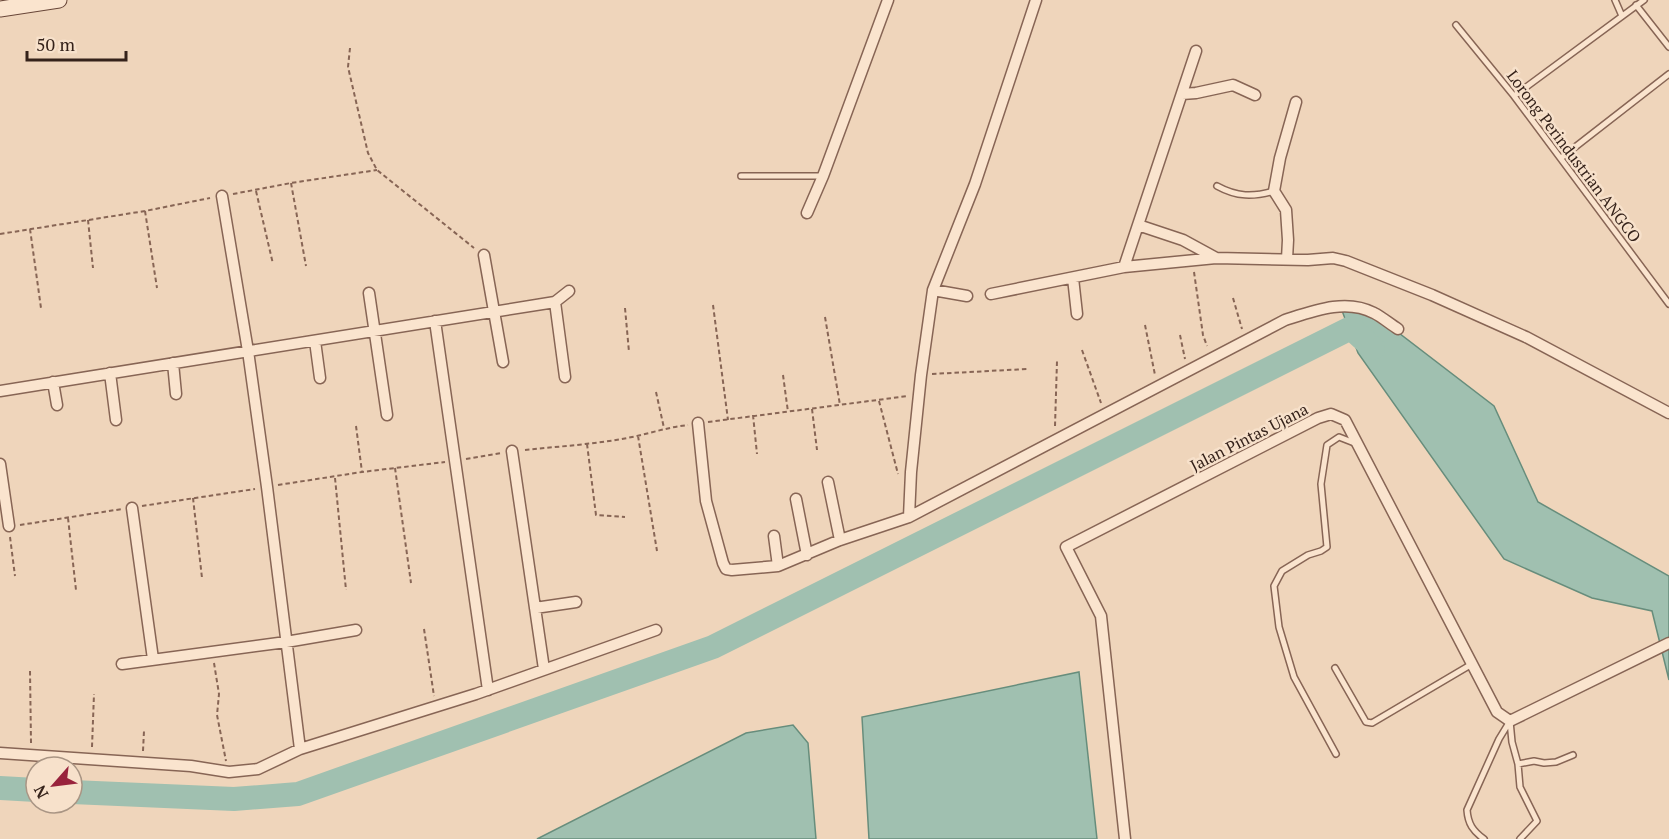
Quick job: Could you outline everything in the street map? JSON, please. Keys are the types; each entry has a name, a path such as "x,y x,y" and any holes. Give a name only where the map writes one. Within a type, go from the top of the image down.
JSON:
{"street":[{"path":"0,9 59,0"},
{"path":"807,213 823,176 888,0"},
{"path":"909,517 921,375 933,290 975,184 1036,0"},
{"path":"1125,267 1196,51"},
{"path":"1182,94 1233,85 1255,95"},
{"path":"1287,259 1286,210 1274,191 1280,158 1296,102"},
{"path":"222,196 248,351 300,749"},
{"path":"1138,225 1183,240 1216,258"},
{"path":"484,255 503,362"},
{"path":"991,294 1125,267 1216,258 1333,258 1432,295 1526,337 1669,413"},
{"path":"1073,278 1077,314"},
{"path":"933,290 967,296"},
{"path":"0,391 555,302 569,291"},
{"path":"369,294 387,415"},
{"path":"555,302 565,377"},
{"path":"698,423 706,501 723,563 726,568 732,570 778,566 840,540 909,517 1285,320 1316,310 1349,305 1373,312 1398,329"},
{"path":"435,321 488,690"},
{"path":"315,341 320,378"},
{"path":"173,363 176,394"},
{"path":"110,373 116,420"},
{"path":"53,382 57,405"},
{"name":"Jalan Pintas Ujana","path":"1125,839 1101,616 1066,547 1318,418 1331,414 1345,420 1497,712 1510,721"},
{"path":"512,451 544,669"},
{"path":"0,464 9,526"},
{"path":"828,482 840,540"},
{"path":"796,499 807,555"},
{"path":"132,507 153,659"},
{"path":"774,536 778,566"},
{"path":"535,608 576,602"},
{"path":"122,663 286,642 356,630"},
{"path":"84,759 190,766 229,772 258,769 300,749 488,690 656,630"},
{"path":"1510,721 1669,643"},
{"path":"0,753 31,755"}],"lane":[{"path":"1615,0 1622,16"},
{"path":"1514,96 1644,0"},
{"path":"1636,6 1669,47"},
{"name":"Lorong Perindustrian ANGCO","path":"1456,26 1514,96 1669,304"},
{"path":"1561,158 1669,74"},
{"path":"741,176 823,176"},
{"path":"1217,186 1231,194 1256,196 1274,191"},
{"path":"1336,754 1294,677 1279,627 1274,586 1282,571 1308,555 1327,547 1321,484 1327,445 1339,437 1358,445"},
{"path":"1335,668 1366,722 1372,723 1472,664"},
{"path":"1510,721 1520,787 1536,821 1520,839"},
{"path":"1484,839 1475,832 1468,821 1467,810 1499,739 1510,721"},
{"path":"1518,764 1534,761 1556,762 1573,755"}],"path":[{"path":"350,48 348,67 368,153 377,170 484,255"},
{"path":"0,234 377,170"},
{"path":"291,183 306,266"},
{"path":"255,190 273,264"},
{"path":"145,211 158,288"},
{"path":"88,219 93,268"},
{"path":"30,229 41,308"},
{"path":"1193,261 1203,335"},
{"path":"1233,298 1243,328 1240,345"},
{"path":"713,305 728,420"},
{"path":"625,308 629,352"},
{"path":"825,317 840,405"},
{"path":"1145,325 1157,388"},
{"path":"1180,335 1188,372"},
{"path":"1082,350 1105,415"},
{"path":"1054,441 1057,361"},
{"path":"921,375 1027,369"},
{"path":"783,375 788,412"},
{"path":"656,392 664,428"},
{"path":"267,487 512,451 587,444 638,436 664,428 753,415 879,401 920,394"},
{"path":"879,401 898,475"},
{"path":"812,409 817,450"},
{"path":"753,415 757,454"},
{"path":"356,426 362,472"},
{"path":"638,436 657,551"},
{"path":"587,444 596,515 625,517"},
{"path":"395,468 411,583"},
{"path":"335,478 346,590"},
{"path":"193,498 202,578"},
{"path":"68,518 76,590"},
{"path":"9,526 15,576"},
{"path":"424,629 434,698 432,708"},
{"path":"212,651 219,694 217,715 229,772"},
{"path":"30,671 31,755"},
{"path":"90,759 94,694"},
{"path":"140,762 144,732"}],"shaded area":[{"path":"1341,308 1374,314 1494,406 1538,502 1669,576 1669,680 1652,611 1592,598 1504,559 1358,353"},
{"path":"1079,672 1097,839 869,839 862,717"},
{"path":"793,725 808,743 816,839 537,839 746,733"}],"waterway":[{"path":"84,793 234,799 298,794 713,647 1351,328 1373,348"},
{"path":"0,788 24,789"}]}
